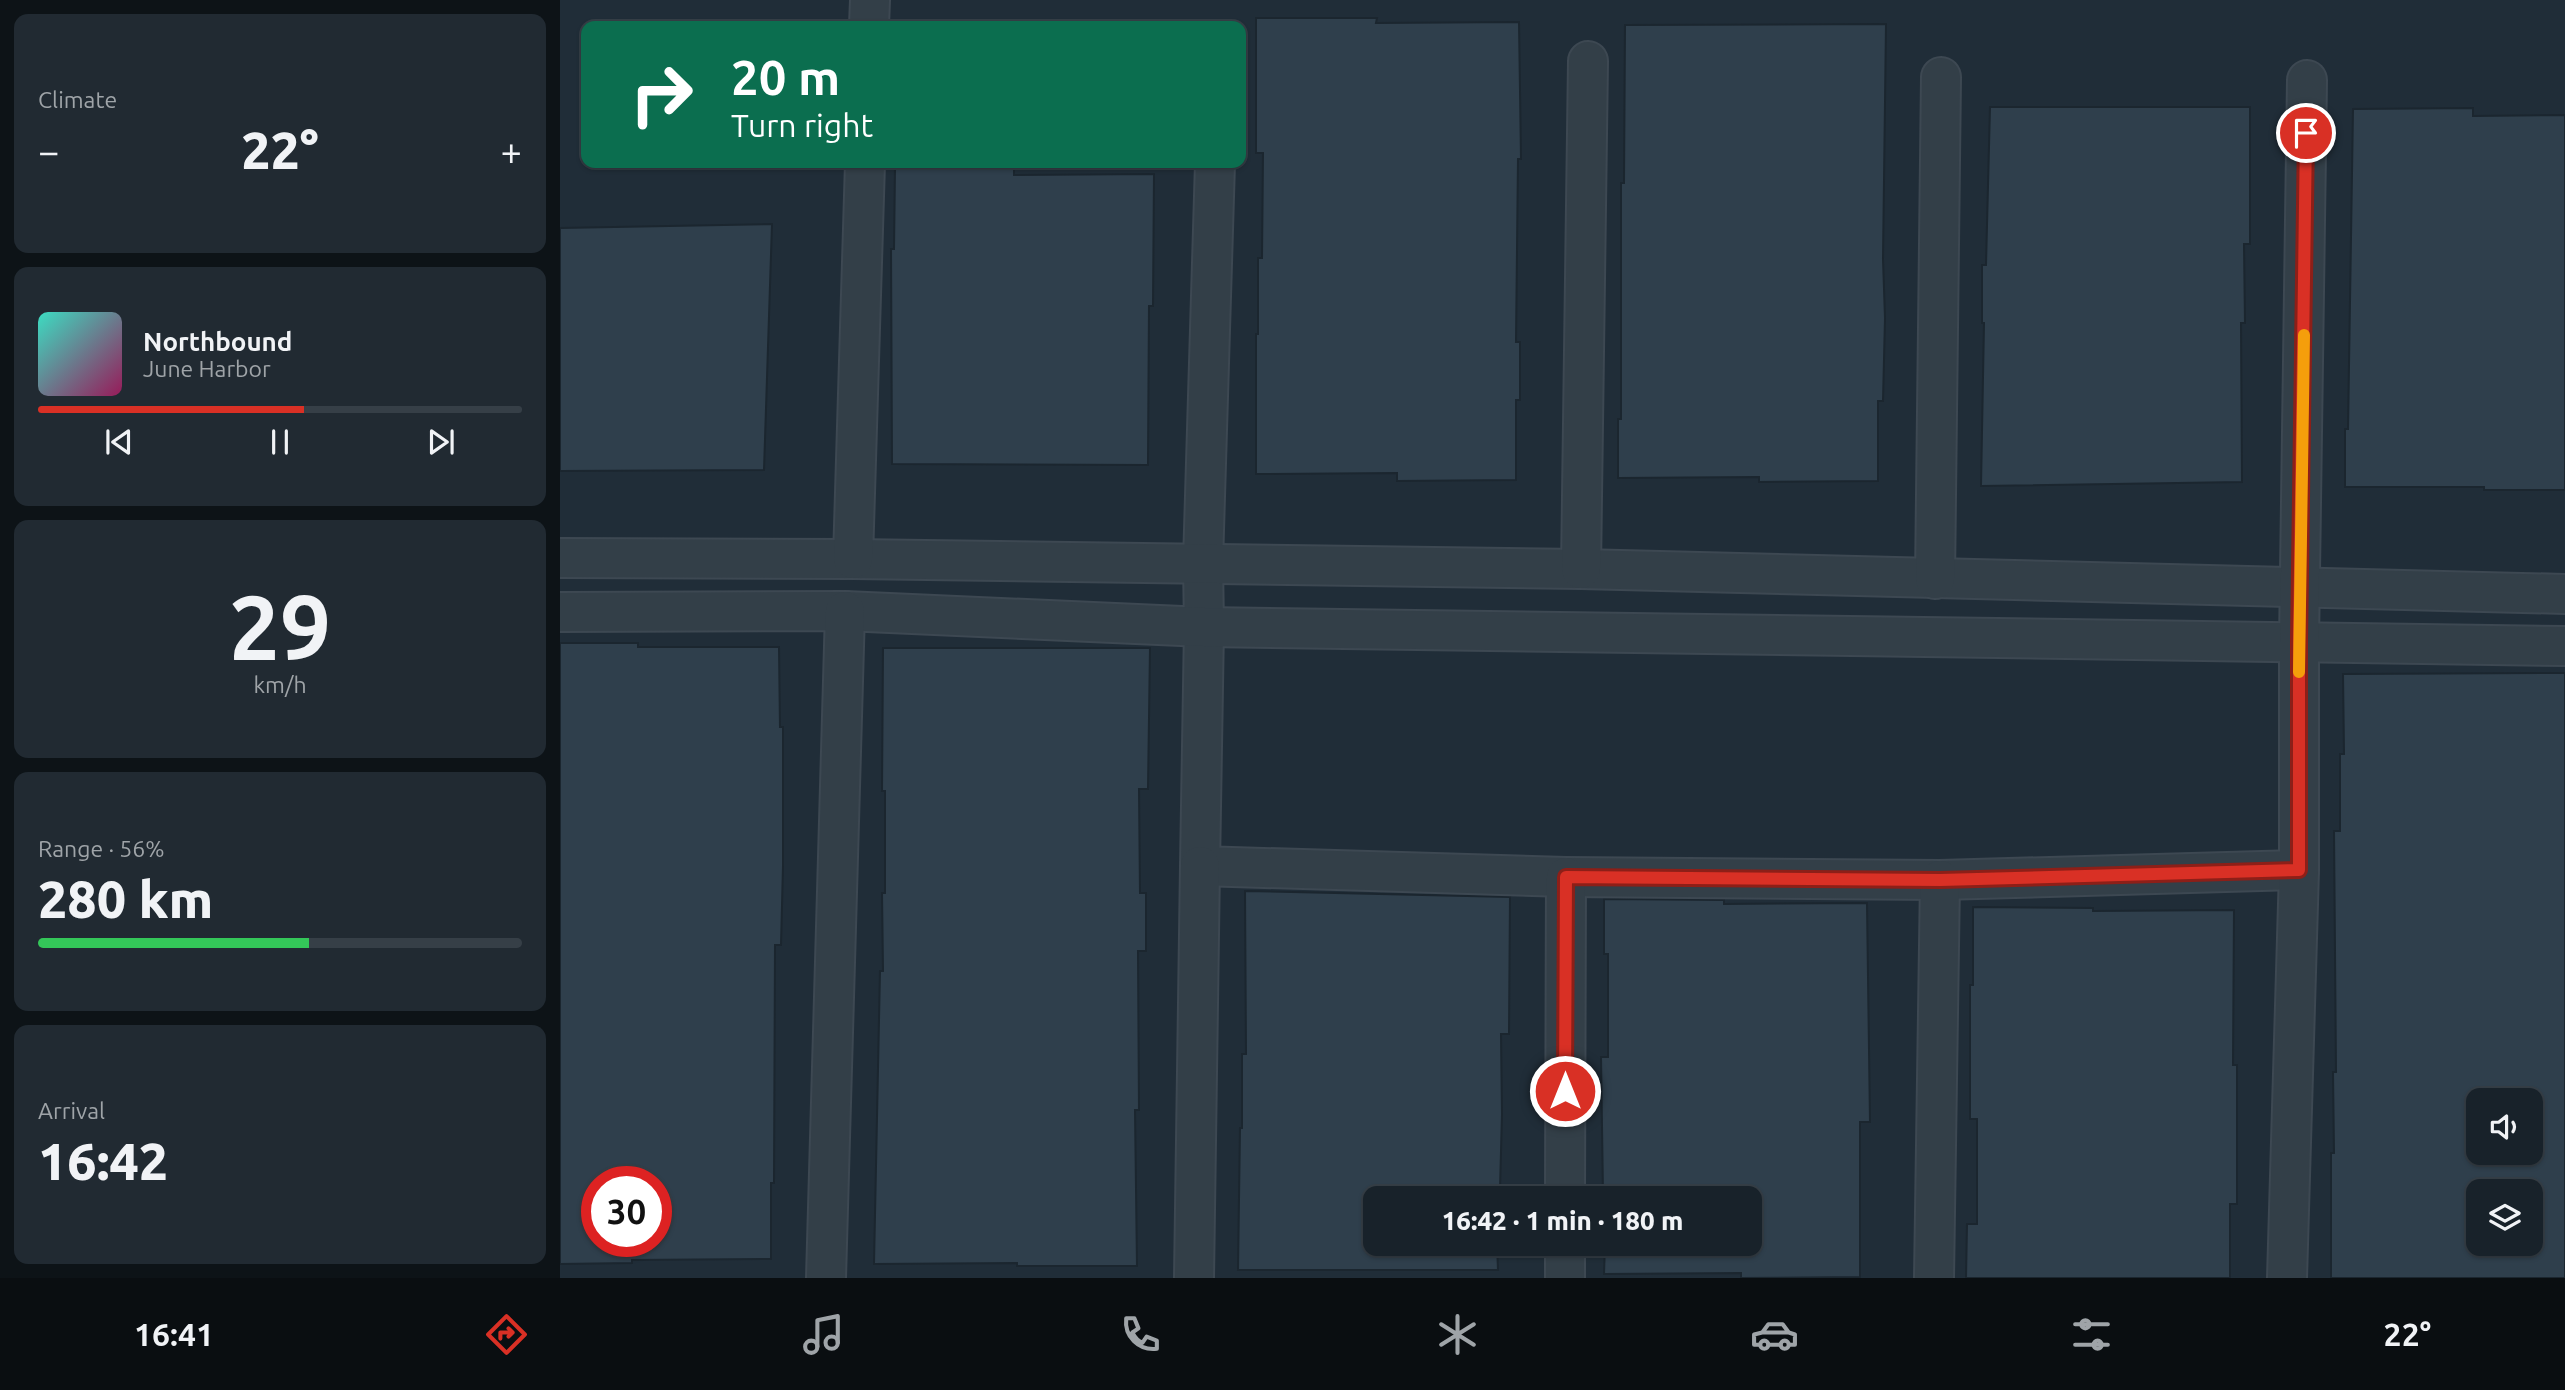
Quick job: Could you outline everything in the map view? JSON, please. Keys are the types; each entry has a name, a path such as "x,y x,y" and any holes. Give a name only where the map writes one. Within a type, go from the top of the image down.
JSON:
{"street":[{"path":"869,21 870,0"},
{"path":"1581,569 1588,61"},
{"path":"1935,579 1941,76"},
{"path":"2287,1278 2299,870 2299,643 2307,80"},
{"path":"853,559 865,168"},
{"path":"1194,1278 1203,563 1215,168"},
{"path":"560,558 853,559 1581,569 2565,594"},
{"path":"826,1278 845,611"},
{"path":"560,612 845,611 1204,628 2565,646"},
{"path":"1200,866 1566,877 1940,880 2299,870"},
{"path":"1565,1186 1566,877"},
{"path":"1934,1278 1940,880"},
{"path":"1565,1256 1565,1278"}],"building":[{"path":"1256,18 1377,18 1376,23 1519,22 1521,159 1518,159 1516,342 1520,342 1520,400 1516,400 1516,480 1397,481 1397,473 1256,474 1256,334 1258,258 1262,258 1263,153 1256,153"},
{"path":"1886,24 1883,259 1885,318 1883,401 1878,401 1878,481 1759,482 1759,477 1618,478 1625,25"},
{"path":"1990,107 2250,107 2250,244 2244,244 2245,323 2241,323 2242,482 1981,486 1984,323 1982,265 1986,265"},
{"path":"2473,108 2473,116 2565,115 2565,490 2345,487 2353,109"},
{"path":"895,168 1014,168 1014,175 1154,174 1153,306 1149,306 1148,465 892,464 891,249 894,249"},
{"path":"772,224 764,470 560,471 560,228"},
{"path":"560,643 638,643 638,647 779,647 780,727 783,727 783,866 781,945 775,945 771,1259 632,1260 632,1263 560,1264"},
{"path":"883,648 1150,648 1148,789 1139,789 1140,893 1146,893 1146,951 1138,951 1139,1110 1135,1110 1137,1266 874,1264 880,971 883,971 882,893 885,893 885,791 882,791"},
{"path":"2565,673 2565,1278 2331,1278 2331,1153 2334,1153 2333,1072 2336,1072 2334,831 2340,831 2340,754 2344,754 2343,674"},
{"path":"1245,891 1510,897 1509,1034 1501,1034 1500,1186 1363,1186 1363,1256 1497,1256 1498,1270 1238,1270 1242,1054 1246,1054"},
{"path":"1604,899 1724,900 1724,904 1867,903 1870,1122 1860,1122 1860,1277 1741,1278 1741,1273 1604,1274 1605,1256 1762,1256 1762,1186 1603,1186 1601,1057 1608,1057 1608,954 1604,954"},
{"path":"1973,907 2093,908 2093,911 2234,910 2233,1065 2237,1065 2237,1204 2230,1204 2230,1278 1966,1278 1967,1224 1977,1224 1977,1119 1970,1119"}],"slow traffic":[{"path":"2299,672 2304,335"}],"route":[{"path":"1565,1091 1566,877 1940,880 2299,870 2299,643 2306,133"}]}
